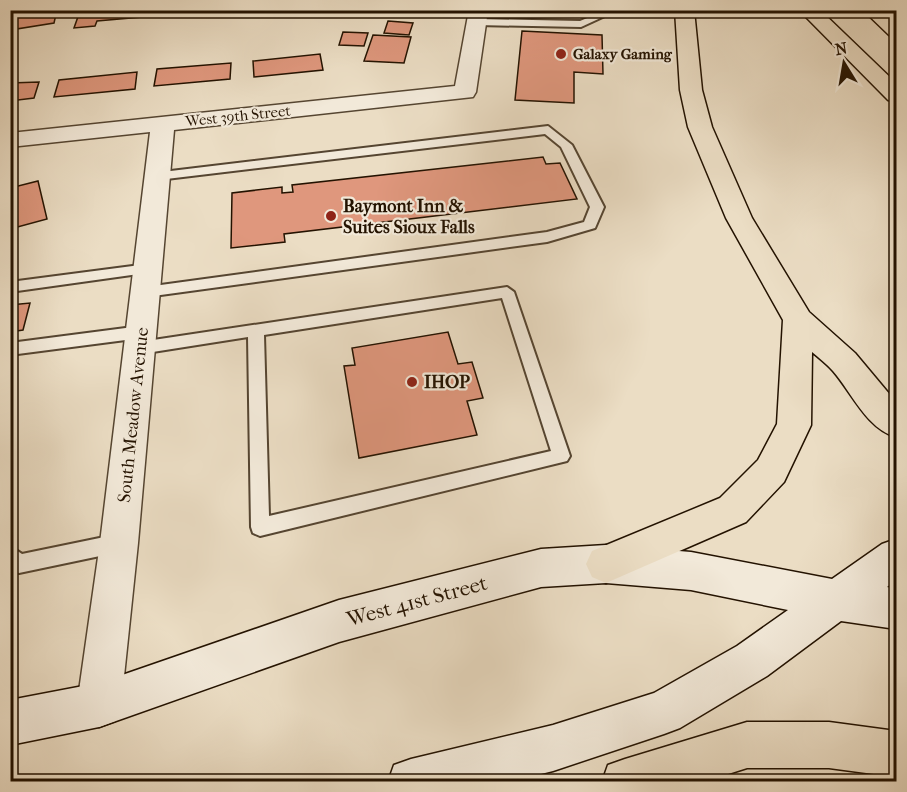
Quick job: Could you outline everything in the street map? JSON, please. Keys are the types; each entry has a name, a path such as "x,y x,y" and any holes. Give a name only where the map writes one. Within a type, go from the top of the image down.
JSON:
{"highway":[{"path":"684,10 691,90 700,127 739,218 798,320 844,362 876,403 897,423"},
{"path":"808,10 897,95"},
{"path":"872,10 897,31"},
{"path":"606,564 733,510 771,471 794,425 798,320"},
{"path":"625,782 747,745 828,745 897,754"}],"street":[{"name":"West 39th Street","path":"10,140 465,92 478,16"},
{"name":"South Meadow Avenue","path":"99,705 119,543 163,124"},
{"path":"411,782 553,748 664,712 752,661 897,557"},
{"name":"West 41st Street","path":"10,723 99,705 339,621 541,568 606,564 691,572 834,600 897,609"},
{"path":"10,747 99,705"}],"lane":[{"path":"478,16 581,24 602,15 602,10"},
{"path":"10,287 147,281 547,237 590,225 597,207 566,145 548,130 158,176"},
{"path":"10,349 256,330 507,292 561,456 260,527 256,330"},
{"path":"14,562 119,543"}],"building":[{"path":"57,10 54,23 10,30 10,14"},
{"path":"144,10 142,17 97,21 95,26 74,28 80,11"},
{"path":"388,21 413,23 409,35 384,33"},
{"name":"Galaxy Gaming","path":"522,31 602,35 603,74 574,72 574,103 515,100"},
{"path":"343,32 368,33 364,46 339,45"},
{"path":"373,35 411,37 404,63 364,61"},
{"path":"320,54 323,70 254,77 253,61"},
{"path":"231,63 230,79 154,86 157,69"},
{"path":"137,72 135,89 54,97 59,80"},
{"path":"39,82 34,98 10,101 10,83"},
{"name":"Baymont Inn & Suites Sioux Falls","path":"543,157 546,164 560,163 577,199 284,234 285,242 231,248 232,193 282,187 282,193 293,192 292,185"},
{"path":"38,181 47,219 10,229 10,188"},
{"path":"30,303 23,330 10,332 10,305"},
{"name":"IHOP","path":"448,332 458,364 472,362 483,398 467,401 477,435 359,458 344,366 355,365 352,348"}],"place":[{"name":"Galaxy Gaming","path":"561,54"},
{"name":"Baymont Inn & Suites Sioux Falls","path":"331,216"},
{"name":"IHOP","path":"412,382"}]}
